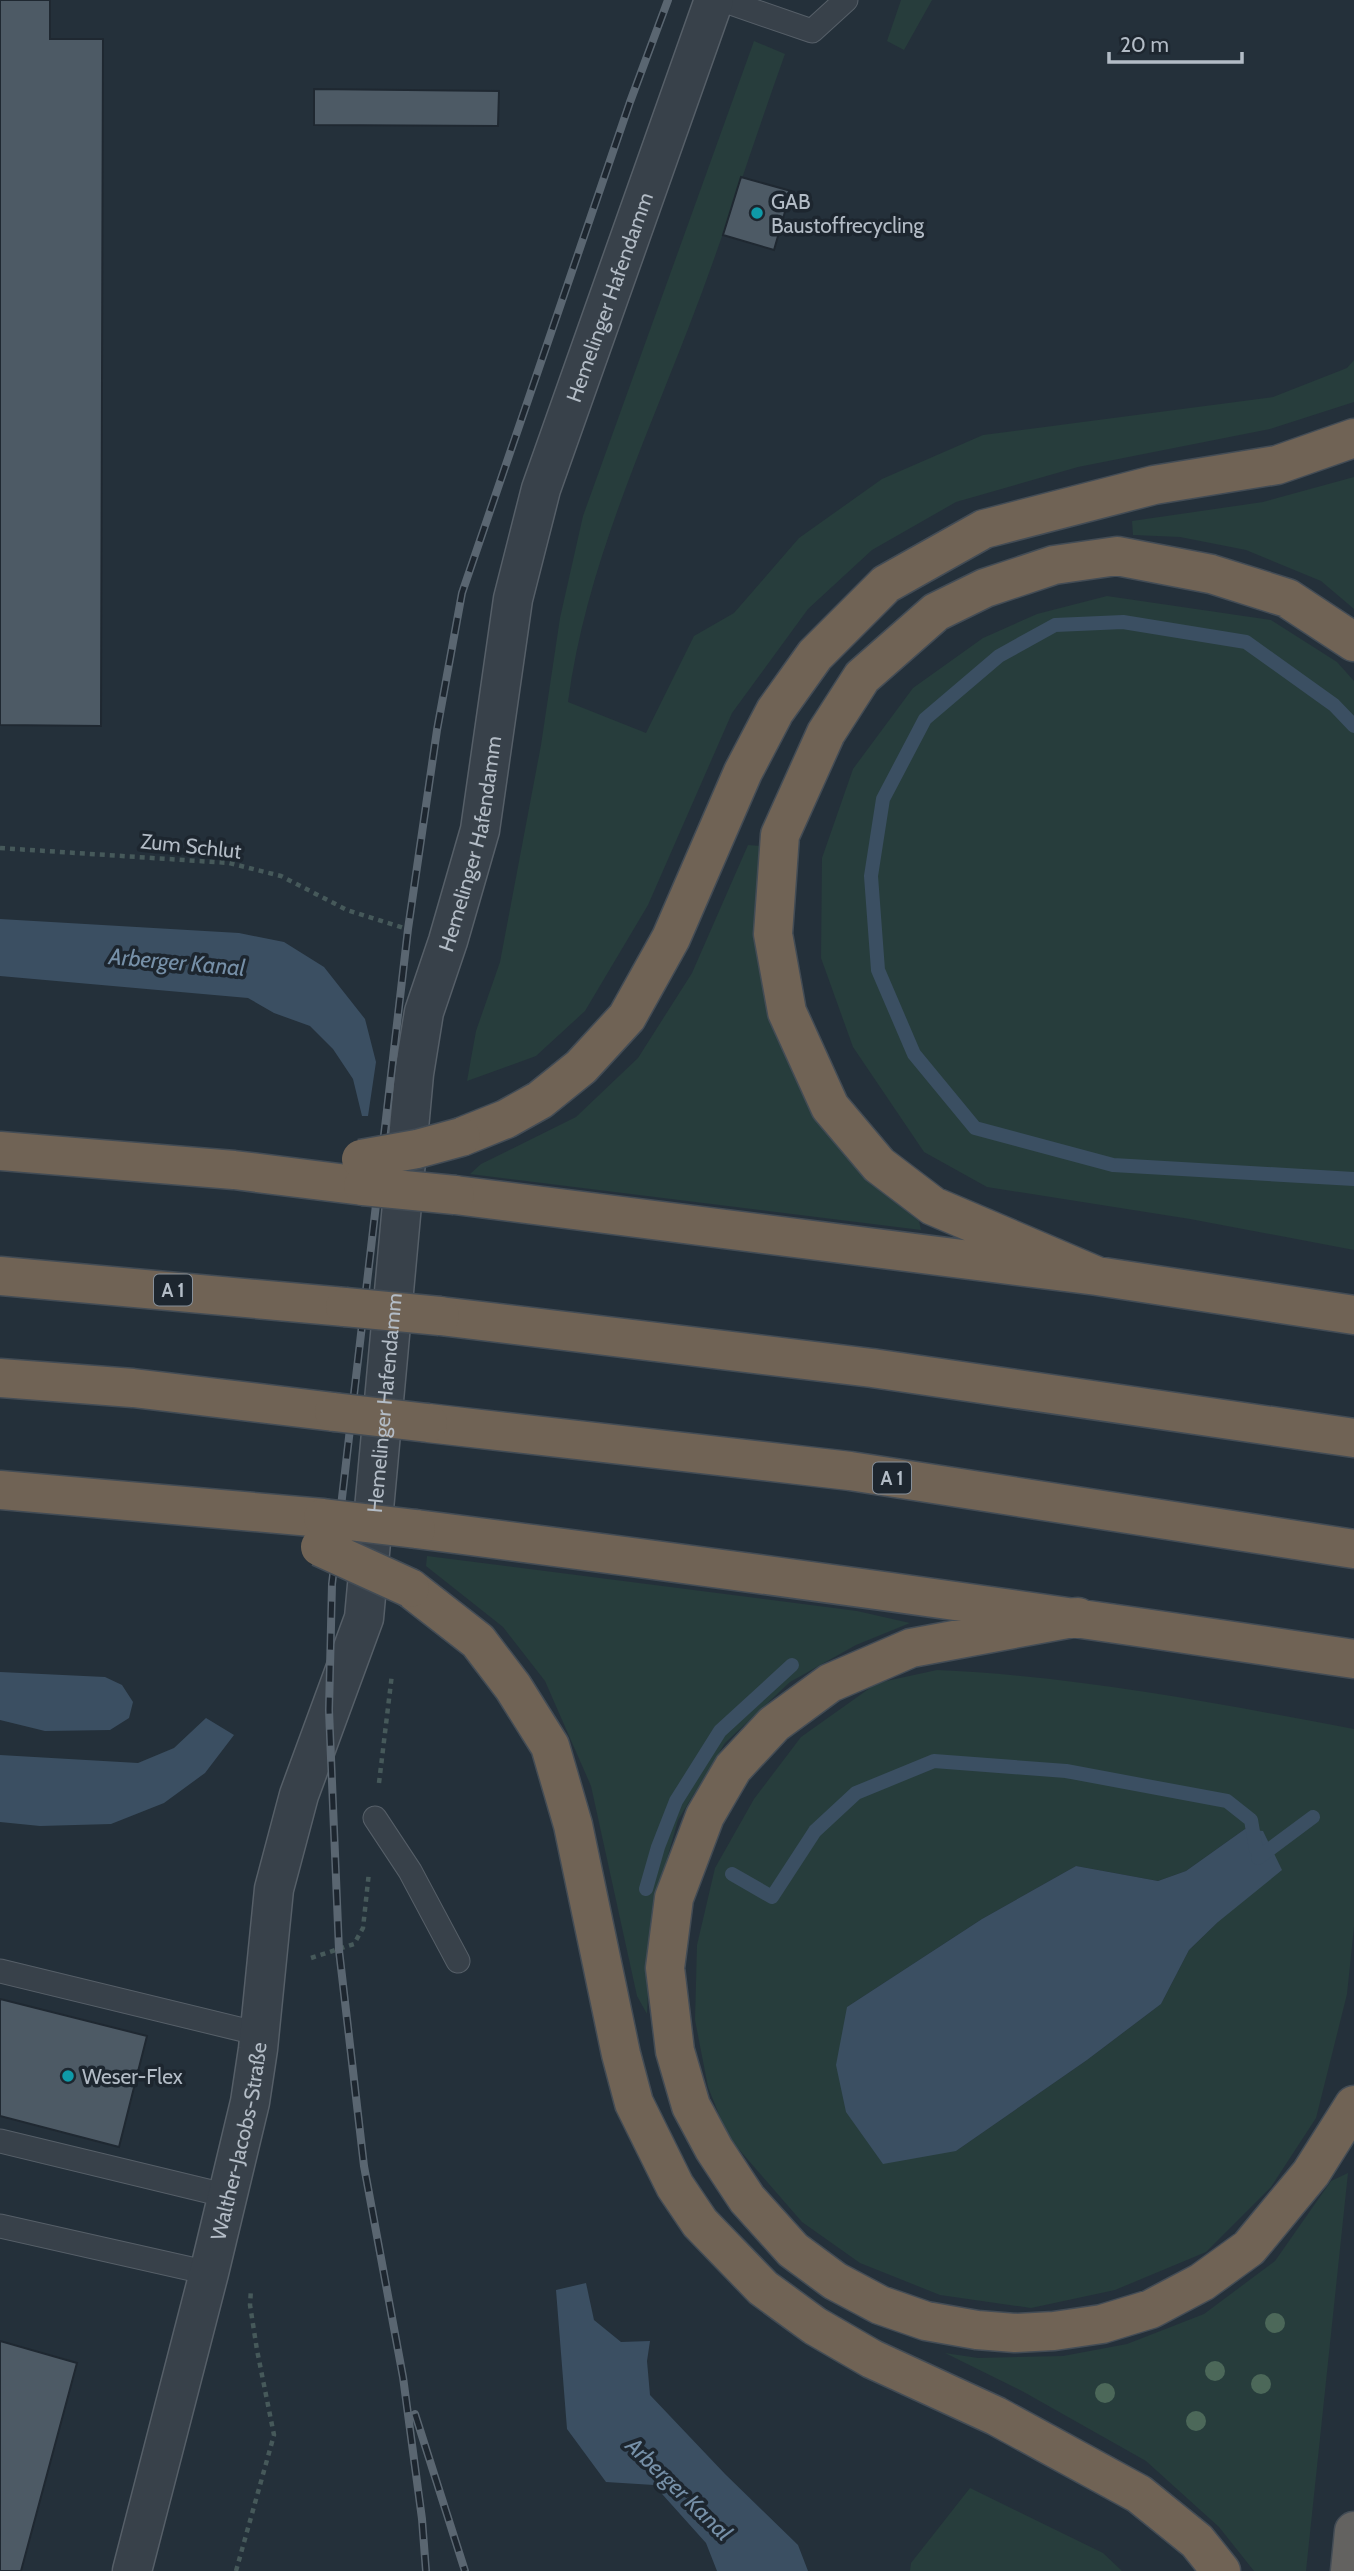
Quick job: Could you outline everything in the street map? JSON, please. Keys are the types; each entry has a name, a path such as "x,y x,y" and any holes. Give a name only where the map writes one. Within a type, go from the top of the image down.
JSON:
{"highway":[{"path":"362,1172 417,1149 461,1137 506,1119 540,1100 581,1067 626,1017 671,938 743,772 775,711 815,655 886,584 984,529 1154,485 1277,465 1354,438"},
{"path":"1097,1276 933,1206 879,1165 830,1107 787,1012 773,934 780,835 826,733 862,677 936,612 985,588 1054,565 1117,556 1211,574 1287,598 1354,642"},
{"path":"0,1151 234,1170 362,1172 455,1195 1097,1276 1354,1315"},
{"name":"A 1","path":"0,1276 440,1316 872,1368 1354,1438"},
{"name":"A 1","path":"0,1378 133,1388 850,1471 1354,1549"},
{"path":"0,1490 232,1509 321,1532 416,1529 772,1574 1078,1617 1354,1660"},
{"path":"321,1532 410,1588 478,1641 513,1687 550,1746 573,1825 621,2054 634,2103 675,2186 700,2223 763,2288 815,2326 872,2360 996,2416 1139,2494 1197,2541 1221,2571"},
{"path":"1078,1617 911,1648 830,1683 774,1724 733,1768 705,1816 674,1898 665,1968 675,2051 691,2106 714,2149 747,2199 793,2250 835,2281 869,2299 926,2321 977,2330 1015,2333 1054,2331 1102,2324 1151,2309 1202,2282 1249,2248 1311,2173 1354,2105"},
{"path":"1350,2571 1354,2531"}],"street":[{"name":"Hemelinger Hafendamm","path":"330,1710 364,1618 414,1074 424,1012 480,830 513,599 541,489 714,0"},
{"name":"Walther-Jacobs-Straße","path":"132,2571 250,2102 260,2034 274,1889 299,1795 330,1710"}],"lane":[{"path":"722,0 812,31 846,0"},
{"path":"375,1818 410,1871 458,1961"},
{"path":"0,1971 260,2034"},
{"path":"0,2141 228,2196"},
{"path":"0,2226 209,2273"}],"path":[{"name":"Zum Schlut","path":"0,848 229,863 281,876 347,910 448,941"},
{"path":"304,1967 312,1956 354,1944 363,1928 392,1672"},
{"path":"236,2571 274,2435 250,2305 252,2277"}],"green space":[{"path":"901,0 932,0 904,50 887,41"},
{"path":"754,41 785,54 701,295 601,559 587,606 568,702 646,733 694,636 734,613 799,538 882,479 983,435 1273,397 1347,368 1354,360 1354,402 1270,429 1078,467 956,502 872,550 808,609 732,713 648,905 585,1011 536,1056 467,1081 476,1031 500,962 541,745 560,618 583,516"},
{"path":"1354,477 1354,609 1321,581 1246,550 1180,537 1133,535 1132,521 1263,502"},
{"path":"1107,596 1271,620 1337,662 1354,681 1354,1250 1190,1219 987,1187 924,1152 853,1047 821,958 822,858 853,769 913,688 983,638 1037,614"},
{"path":"748,845 761,846 768,1000 803,1093 864,1177 919,1221 921,1230 470,1174 481,1164 576,1117 638,1058 692,973"},
{"path":"427,1556 857,1611 910,1623 856,1645 790,1682 725,1743 678,1820 652,1912 647,2014 637,1996 591,1786 545,1681 503,1627 426,1566"},
{"path":"937,1670 1042,1678 1198,1700 1354,1729 1354,1927 1347,1994 1316,2118 1271,2187 1206,2252 1115,2290 1031,2308 940,2295 860,2263 802,2222 728,2137 708,2087 695,2020 697,1945 715,1868 754,1799 801,1737 877,1683","holes":["1245,1829 1218,1922 1189,1950 1161,2004 1087,2060 956,2151 847,2007 982,1919 1076,1866 1158,1881 1186,1871"]},
{"path":"1348,2173 1306,2571 1254,2571 1219,2527 1146,2461 1022,2391 945,2353 978,2358 1063,2356 1127,2344 1204,2314 1275,2261 1331,2181"},
{"path":"970,2488 1103,2553 1122,2571 910,2571 911,2563"}],"water":[{"name":"Arberger Kanal","path":"0,919 239,933 284,942 324,967 365,1019 376,1062 368,1116 362,1116 353,1079 333,1049 310,1026 274,1013 248,998 0,976"},
{"path":"0,1672 105,1677 122,1685 133,1702 129,1718 110,1730 45,1731 0,1720"},
{"path":"206,1718 234,1735 205,1773 164,1803 111,1824 40,1826 0,1822 0,1755 138,1763 174,1748"},
{"path":"1245,1829 1263,1831 1282,1870 1218,1922 1189,1950 1161,2004 1087,2060 956,2151 883,2164 846,2112 836,2065 847,2007 982,1919 1076,1866 1158,1881 1186,1871"},
{"name":"Arberger Kanal","path":"586,2283 594,2320 621,2342 650,2341 647,2361 650,2395 798,2545 808,2571 717,2571 706,2543 654,2485 606,2482 567,2429 556,2290"}],"building":[{"path":"0,0 50,0 50,39 103,39 101,726 0,725"},
{"path":"314,89 499,91 498,126 314,125"},
{"name":"GAB Baustoffrecycling","path":"741,177 791,191 774,250 723,235"},
{"name":"Weser-Flex","path":"0,1999 147,2036 119,2147 0,2116"},
{"path":"0,2341 77,2363 21,2571 0,2571"}],"waterway":[{"path":"1354,726 1334,705 1246,642 1123,622 1055,625 999,656 925,719 883,799 871,876 878,970 914,1054 975,1128 1113,1165 1354,1179"},
{"path":"646,1889 658,1847 676,1801 720,1731 792,1665"},
{"path":"732,1874 772,1897 815,1831 856,1793 934,1761 1066,1771 1227,1801 1251,1820 1256,1849"},
{"path":"1258,1858 1313,1817"}],"railway":[{"path":"426,2571 422,2519 403,2377 364,2166 339,1950 329,1710 332,1584 408,929 437,730 462,593 630,102 668,0"},
{"path":"415,2414 465,2571"}],"place":[{"name":"GAB Baustoffrecycling","path":"757,213"},
{"name":"Weser-Flex","path":"68,2076"}]}
